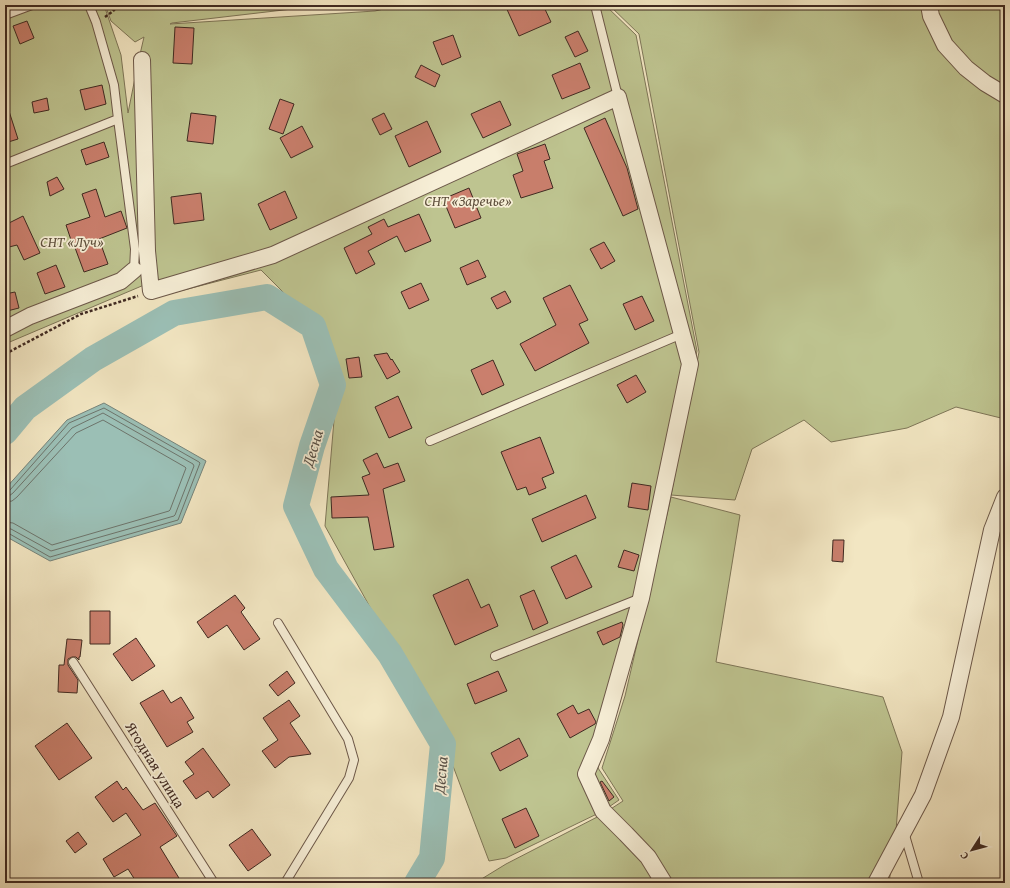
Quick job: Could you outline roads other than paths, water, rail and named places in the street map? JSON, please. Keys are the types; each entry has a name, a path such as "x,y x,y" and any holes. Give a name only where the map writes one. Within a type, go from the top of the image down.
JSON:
{"street":[{"path":"929,5 931,16 945,45 966,68 985,83 1005,95"},
{"path":"142,60 147,251 151,291 273,255 618,97 690,364 641,598 601,739 586,774 603,811 648,857 664,883"},
{"path":"5,328 30,316 121,281 134,270"},
{"path":"876,883 923,795 951,717 992,530 1005,497"}],"lane":[{"path":"5,15 32,5"},
{"path":"89,5 96,22 114,85 135,249 134,270"},
{"path":"595,5 618,97"},
{"path":"5,164 118,119"},
{"path":"430,441 682,334"},
{"path":"495,656 641,598"},
{"path":"278,623 348,739 354,760 349,778 285,883"},
{"name":"Ягодная улица","path":"73,662 214,883"},
{"path":"904,832 919,883"}],"water":[{"path":"104,403 206,461 181,523 50,561 5,536 5,489 67,420"}],"waterway":[{"name":"Десна","path":"5,432 25,408 93,359 174,313 267,297 313,326 333,385 312,446 296,506 326,569 390,654 443,744 432,858 417,883"}],"park label":[{"name":"СНТ «Заречье»","path":"468,201"},
{"name":"СНТ «Луч»","path":"72,242"}]}
